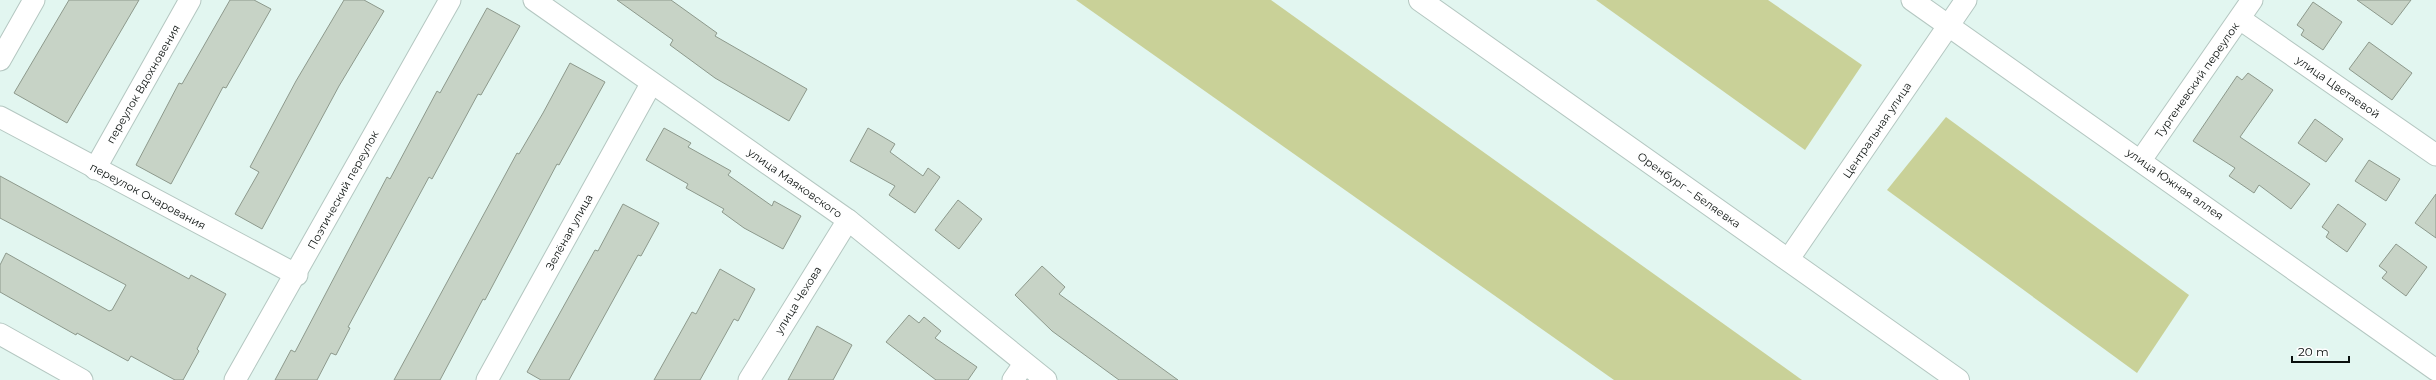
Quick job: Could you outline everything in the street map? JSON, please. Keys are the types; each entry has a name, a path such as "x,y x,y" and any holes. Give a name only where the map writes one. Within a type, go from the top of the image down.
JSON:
{"main road":[{"name":"Оренбург – Беляевка","path":"1420,0 1958,380"}],"street":[{"path":"0,60 34,0"},
{"name":"переулок Вдохновения","path":"95,169 190,0"},
{"name":"Поэтический переулок","path":"235,380 296,275 450,0"},
{"name":"улица Маяковского","path":"534,0 651,84 848,220 1018,372 1046,380"},
{"name":"улица Южная аллея","path":"1912,0 1949,24 2436,370"},
{"name":"Центральная улица","path":"1788,260 1966,0"},
{"name":"Тургеневский переулок","path":"2141,160 2252,0"},
{"name":"улица Цветаевой","path":"2240,19 2436,155"},
{"name":"Зелёная улица","path":"487,380 651,84"},
{"name":"переулок Очарования","path":"0,117 296,275"},
{"name":"улица Чехова","path":"749,380 848,220"},
{"path":"0,334 82,380"}],"green space":[{"path":"1076,0 1271,0 1802,380 1614,380"},
{"path":"1596,0 1768,0 1862,65 1805,150"},
{"path":"1946,117 2189,295 2137,373 1887,190"}],"building":[{"path":"69,0 139,0 67,123 14,93"},
{"path":"230,0 254,0 271,9 226,88 223,87 171,184 136,165 179,83 182,84"},
{"path":"344,0 364,0 384,11 339,86 262,229 235,214 259,172 250,167 296,81"},
{"path":"617,0 671,0 717,33 715,36 807,89 789,121 715,78 670,45 673,40"},
{"path":"2357,0 2411,0 2392,25"},
{"path":"2313,2 2342,22 2323,50 2301,35 2304,30 2297,25"},
{"path":"487,8 520,26 481,95 478,94 432,179 429,177 348,327 350,328 336,355 331,353 317,380 275,380 291,350 295,352 387,177 390,179 437,91 440,93"},
{"path":"2369,42 2412,73 2392,100 2349,69"},
{"path":"570,63 605,82 559,165 557,164 485,300 483,299 440,380 394,380 517,153 519,154"},
{"path":"2248,73 2273,90 2240,137 2310,184 2291,209 2259,185 2254,193 2229,176 2235,168 2193,141 2237,76 2242,80"},
{"path":"2315,119 2343,139 2326,162 2298,143"},
{"path":"664,128 691,143 688,147 731,171 728,175 772,206 774,201 801,216 783,249 744,228 722,212 724,209 686,188 688,184 646,160"},
{"path":"868,128 895,144 890,152 923,176 928,168 940,177 915,213 889,195 895,186 850,161"},
{"path":"2369,160 2400,179 2386,201 2355,181"},
{"path":"0,176 189,279 191,275 226,294 197,349 199,351 183,380 175,380 131,356 128,361 77,333 76,335 0,292 0,265 6,253 109,311 112,310 126,285 0,218"},
{"path":"2436,194 2436,238 2415,223"},
{"path":"958,200 982,219 959,249 935,230"},
{"path":"623,204 659,223 641,256 638,255 569,380 541,380 527,372 595,250 598,251"},
{"path":"2338,204 2366,224 2347,252 2326,237 2329,232 2322,227"},
{"path":"2396,244 2427,267 2406,296 2382,278 2387,272 2379,266"},
{"path":"1042,266 1065,287 1059,294 1178,380 1119,380 1052,331 1015,295"},
{"path":"720,269 755,289 738,321 734,319 700,380 654,380 692,312 696,314"},
{"path":"909,315 919,323 924,317 941,331 935,338 977,367 968,380 936,380 886,342"},
{"path":"817,326 852,345 833,380 788,380"}]}
